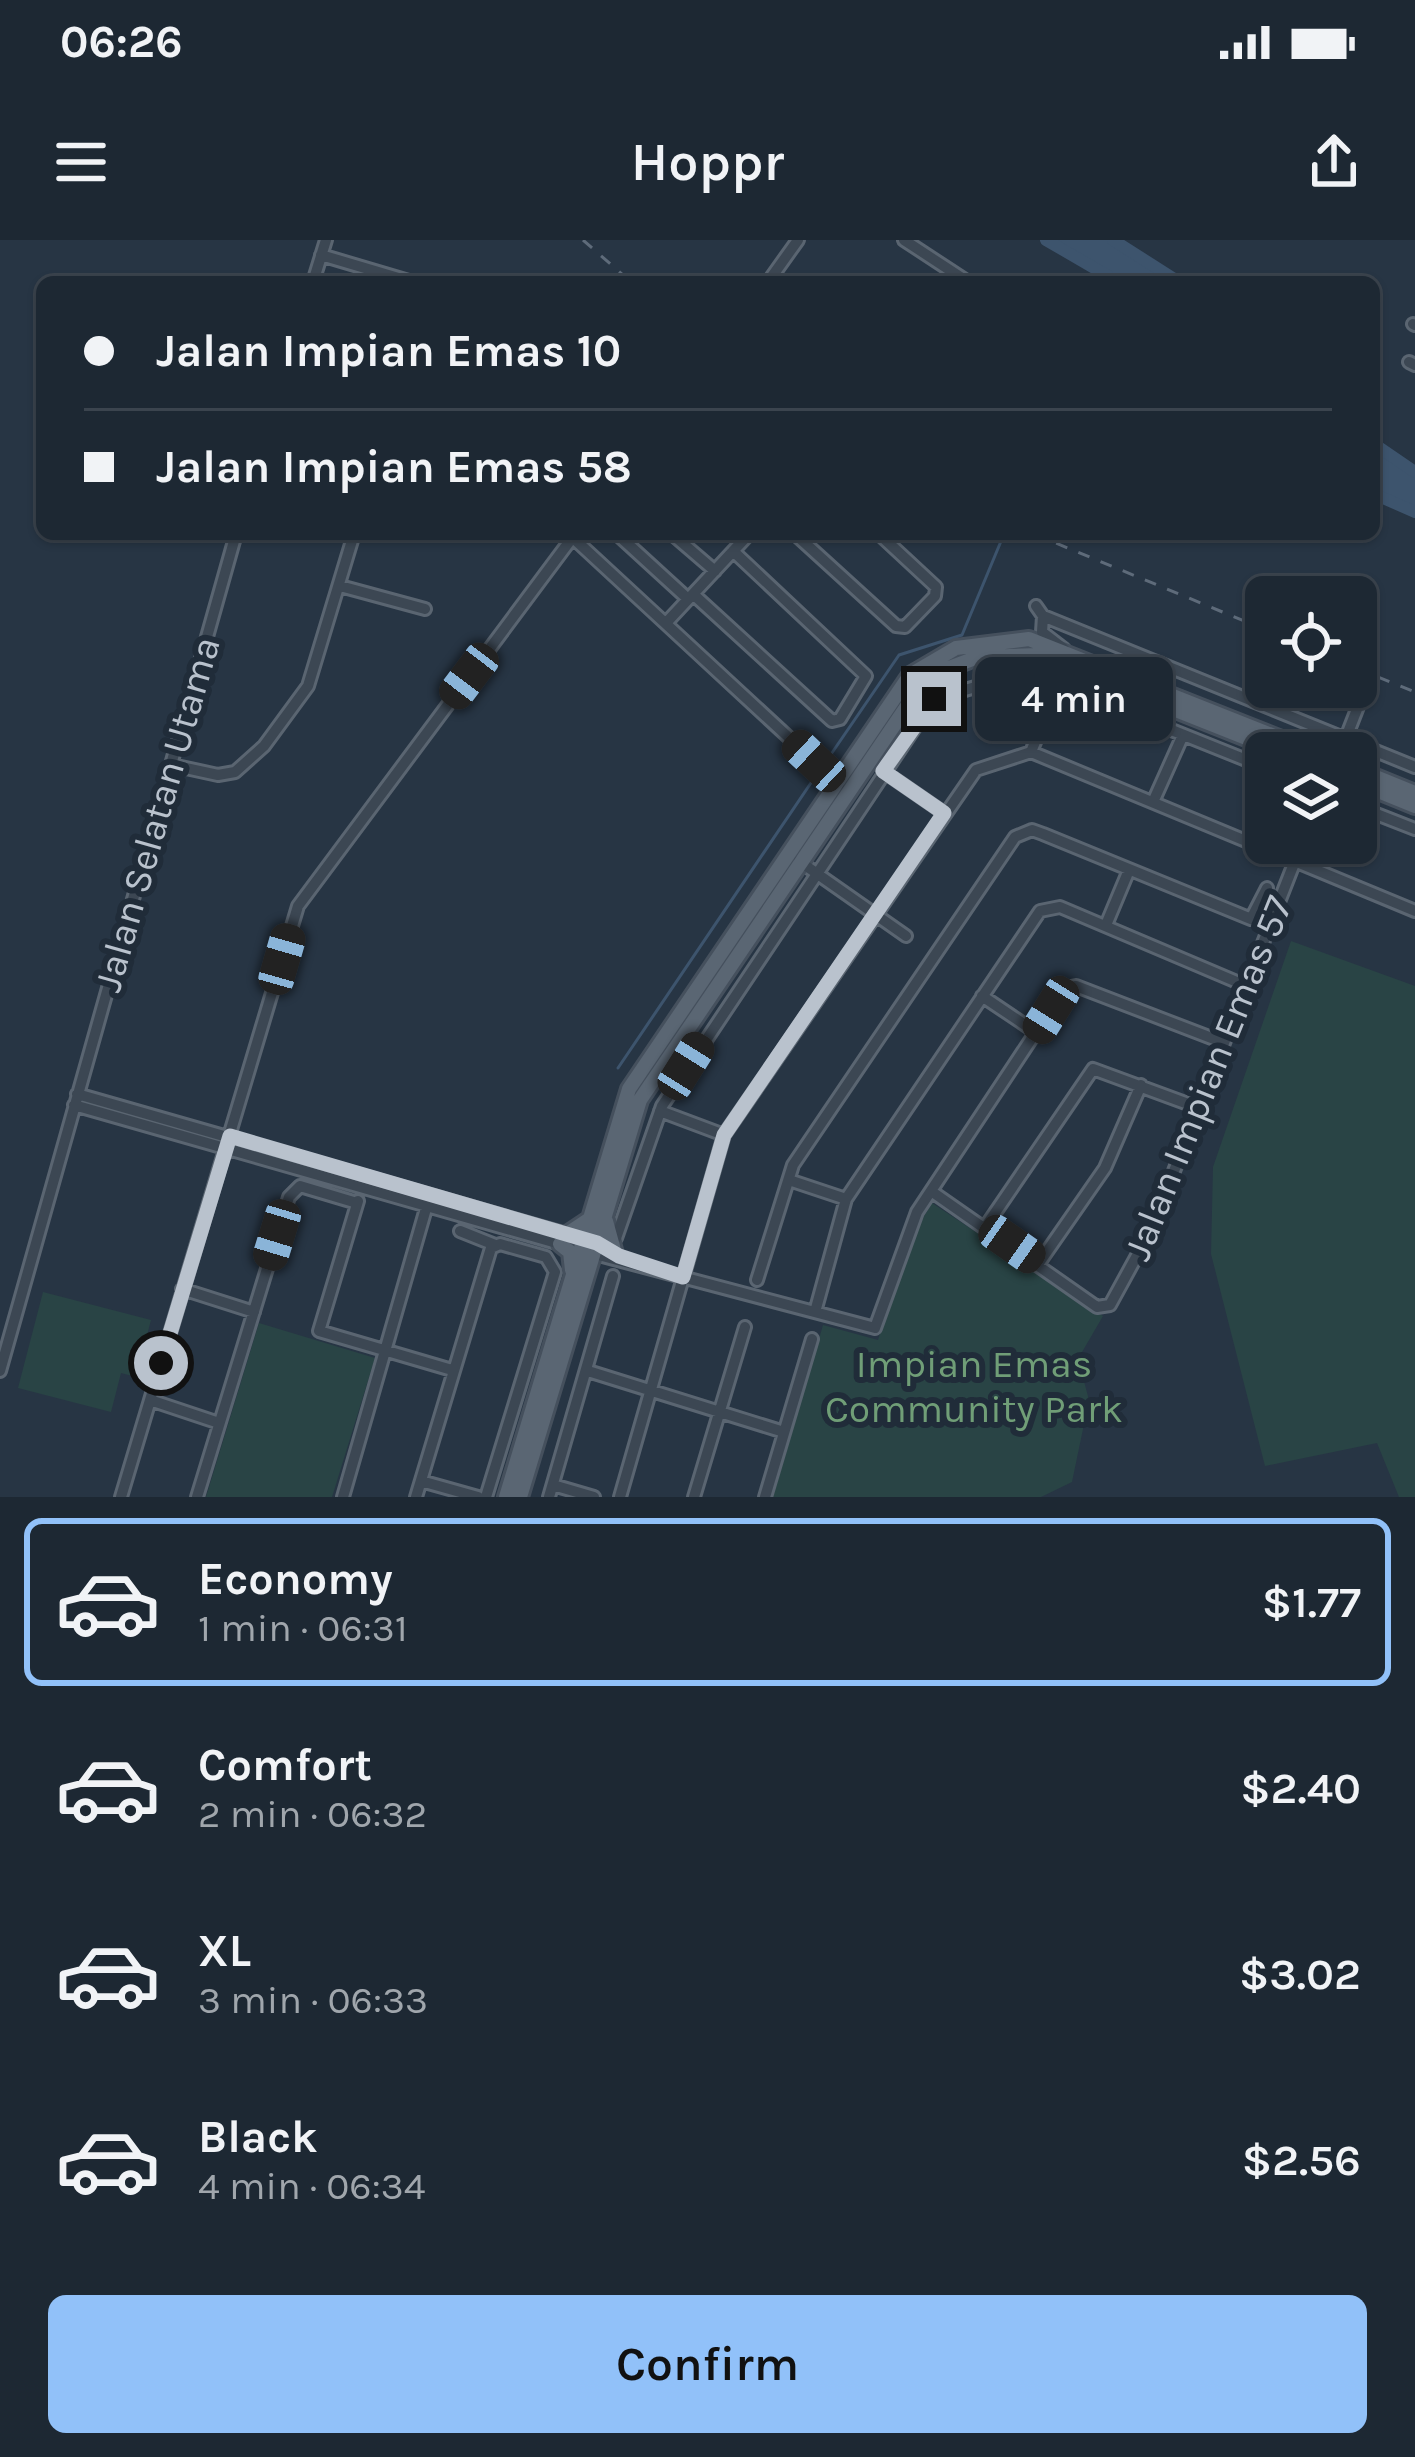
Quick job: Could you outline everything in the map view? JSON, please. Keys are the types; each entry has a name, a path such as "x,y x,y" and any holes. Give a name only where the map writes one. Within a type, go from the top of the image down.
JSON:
{"main road":[{"path":"520,1497 598,1216 621,1111 640,1070 910,675 956,649 1029,639 1265,732"},
{"path":"579,1282 563,1239 598,1216 647,1086 799,861 836,781 927,681 957,663 1001,652 1036,655 1245,738"},
{"path":"1377,778 1415,793"},
{"path":"1377,791 1415,806"},
{"path":"506,1497 579,1282 615,1251 598,1216"}],"street":[{"path":"315,276 326,240"},
{"path":"772,276 798,240"},
{"path":"904,240 959,276"},
{"path":"321,255 392,276"},
{"name":"Jalan Selatan Utama","path":"0,1371 234,540"},
{"path":"172,765 218,775 251,761 308,686 352,540"},
{"path":"121,1497 295,914 568,540"},
{"path":"577,540 836,781"},
{"path":"623,540 832,721 839,719 866,676 733,551"},
{"path":"679,540 715,571"},
{"path":"666,623 743,540"},
{"path":"803,540 896,626 905,628 935,596 936,587 885,540"},
{"path":"340,586 424,609"},
{"path":"1010,638 1040,611"},
{"path":"1040,611 1042,632 1069,653"},
{"path":"1040,611 1332,732"},
{"path":"615,1251 660,1111 814,872 934,699 1017,673 1245,760"},
{"path":"1031,752 1058,685"},
{"path":"1153,802 1183,736"},
{"path":"1377,751 1415,767"},
{"path":"620,1497 724,1135 976,770 1031,752 1245,841"},
{"path":"883,771 944,813"},
{"path":"1377,814 1415,829"},
{"path":"757,1280 793,1165 1015,837 1032,830 1250,920 1268,888"},
{"path":"799,861 906,936"},
{"name":"Jalan Impian Emas 57","path":"1039,1263 1106,1308 1143,1247 1293,864"},
{"path":"1299,864 1415,911"},
{"path":"1106,925 1129,870"},
{"path":"815,1312 846,1198 1040,911 1060,907 1244,985"},
{"path":"76,1099 615,1251 683,1277 870,1329 878,1325 905,1240 932,1191 1070,985 1222,1042"},
{"path":"982,996 1037,1033"},
{"path":"986,1226 1087,1073 1100,1069 1199,1108"},
{"path":"932,1191 1039,1263 1105,1168 1141,1085"},
{"path":"660,1111 724,1135"},
{"path":"228,1142 363,1186 428,1201"},
{"path":"789,1180 846,1198"},
{"path":"363,1186 319,1331 452,1370"},
{"path":"197,1497 294,1188 357,1203"},
{"path":"343,1497 428,1201"},
{"path":"421,1481 482,1497 555,1272 546,1257 493,1247 460,1231"},
{"path":"416,1497 493,1247"},
{"path":"594,1497 551,1491 613,1276"},
{"path":"182,1289 254,1312"},
{"path":"694,1497 745,1327"},
{"path":"765,1497 812,1340"},
{"path":"588,1371 784,1432"},
{"path":"150,1400 219,1424"}],"green space":[{"path":"1291,941 1415,986 1415,1497 1399,1497 1377,1443 1265,1466 1211,1254 1213,1167"},
{"name":"Impian Emas Community Park","path":"932,1203 1103,1316 1078,1359 1089,1400 1072,1482 1041,1497 773,1497 823,1325 878,1340 908,1243"},
{"path":"43,1292 151,1320 136,1377 121,1373 111,1412 18,1388"},
{"path":"259,1323 375,1358 332,1497 206,1497"}],"water":[{"path":"1046,240 1113,240 1170,276 1109,276"},
{"path":"1380,448 1415,472 1415,512 1380,497"}],"waterway":[{"path":"1046,240 1108,276"},
{"path":"1113,240 1170,276"},
{"path":"1380,448 1415,472"},
{"path":"1380,497 1415,512"},
{"path":"825,763 899,655 962,635 1002,540"},
{"path":"618,1068 819,771"}],"railway":[{"path":"583,240 624,276"},
{"path":"1048,540 1245,621"},
{"path":"1377,677 1415,692"}],"route":[{"path":"161,1363 230,1136 597,1243 619,1256 683,1277 724,1135 878,916 944,813 883,771 934,699"}]}
